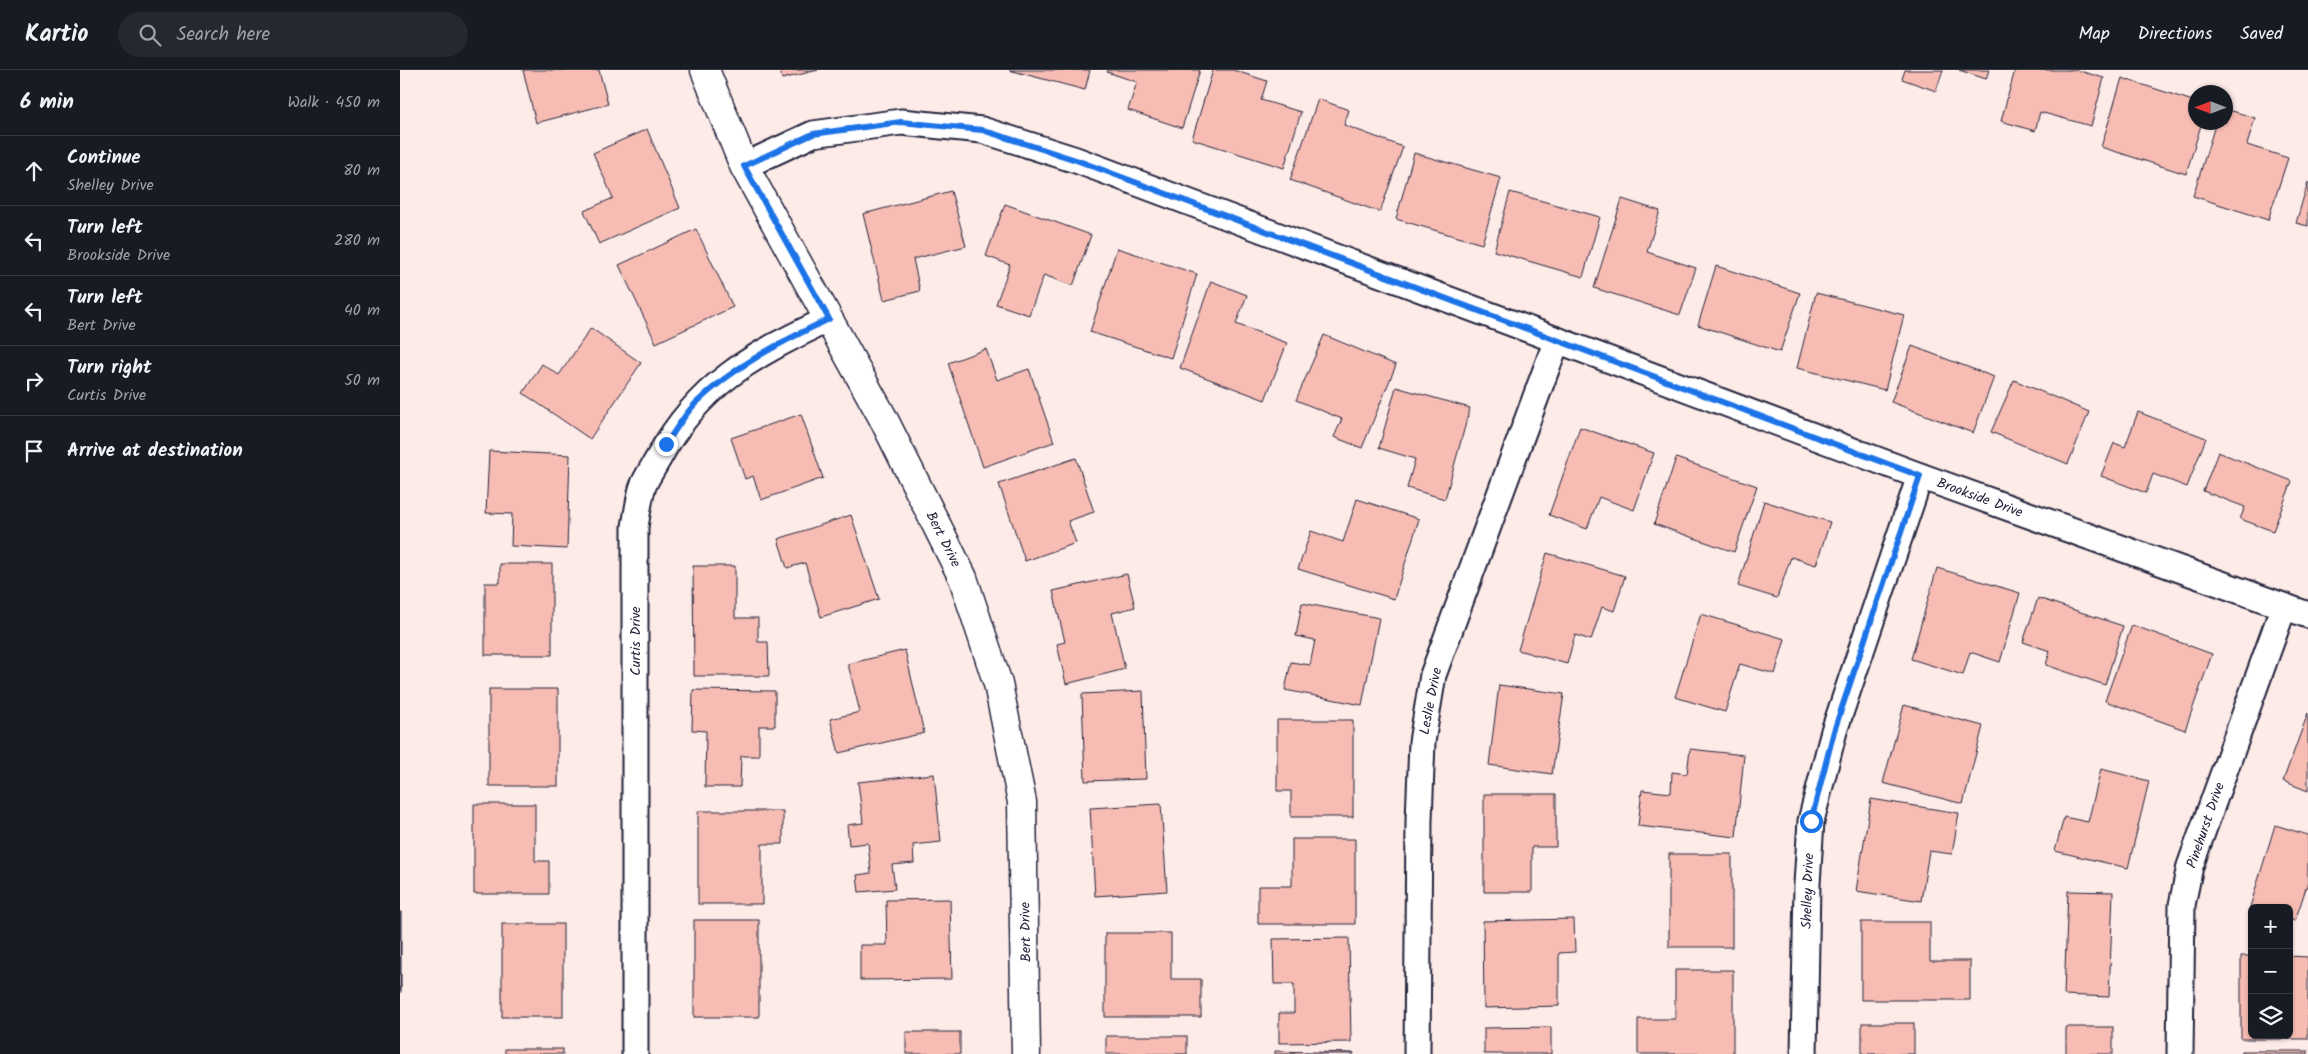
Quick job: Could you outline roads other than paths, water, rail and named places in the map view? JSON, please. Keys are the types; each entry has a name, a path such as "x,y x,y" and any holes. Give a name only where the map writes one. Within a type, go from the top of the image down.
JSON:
{"street":[{"name":"Bert Drive","path":"706,70 744,166 882,416 963,578 998,684 1022,802 1026,1054"},
{"name":"Brookside Drive","path":"744,166 813,134 901,122 982,130 1076,160 1920,476 2308,615"},
{"name":"Curtis Drive","path":"635,1054 635,527 642,488 666,444 694,405 735,370 780,342 829,319"},
{"name":"Leslie Drive","path":"1417,1054 1419,820 1422,752 1433,676 1557,340"},
{"name":"Shelley Drive","path":"1804,1054 1807,884 1811,821 1834,731 1920,476"},
{"name":"Pinehurst Drive","path":"2180,1054 2182,905 2190,866 2284,606"}]}
